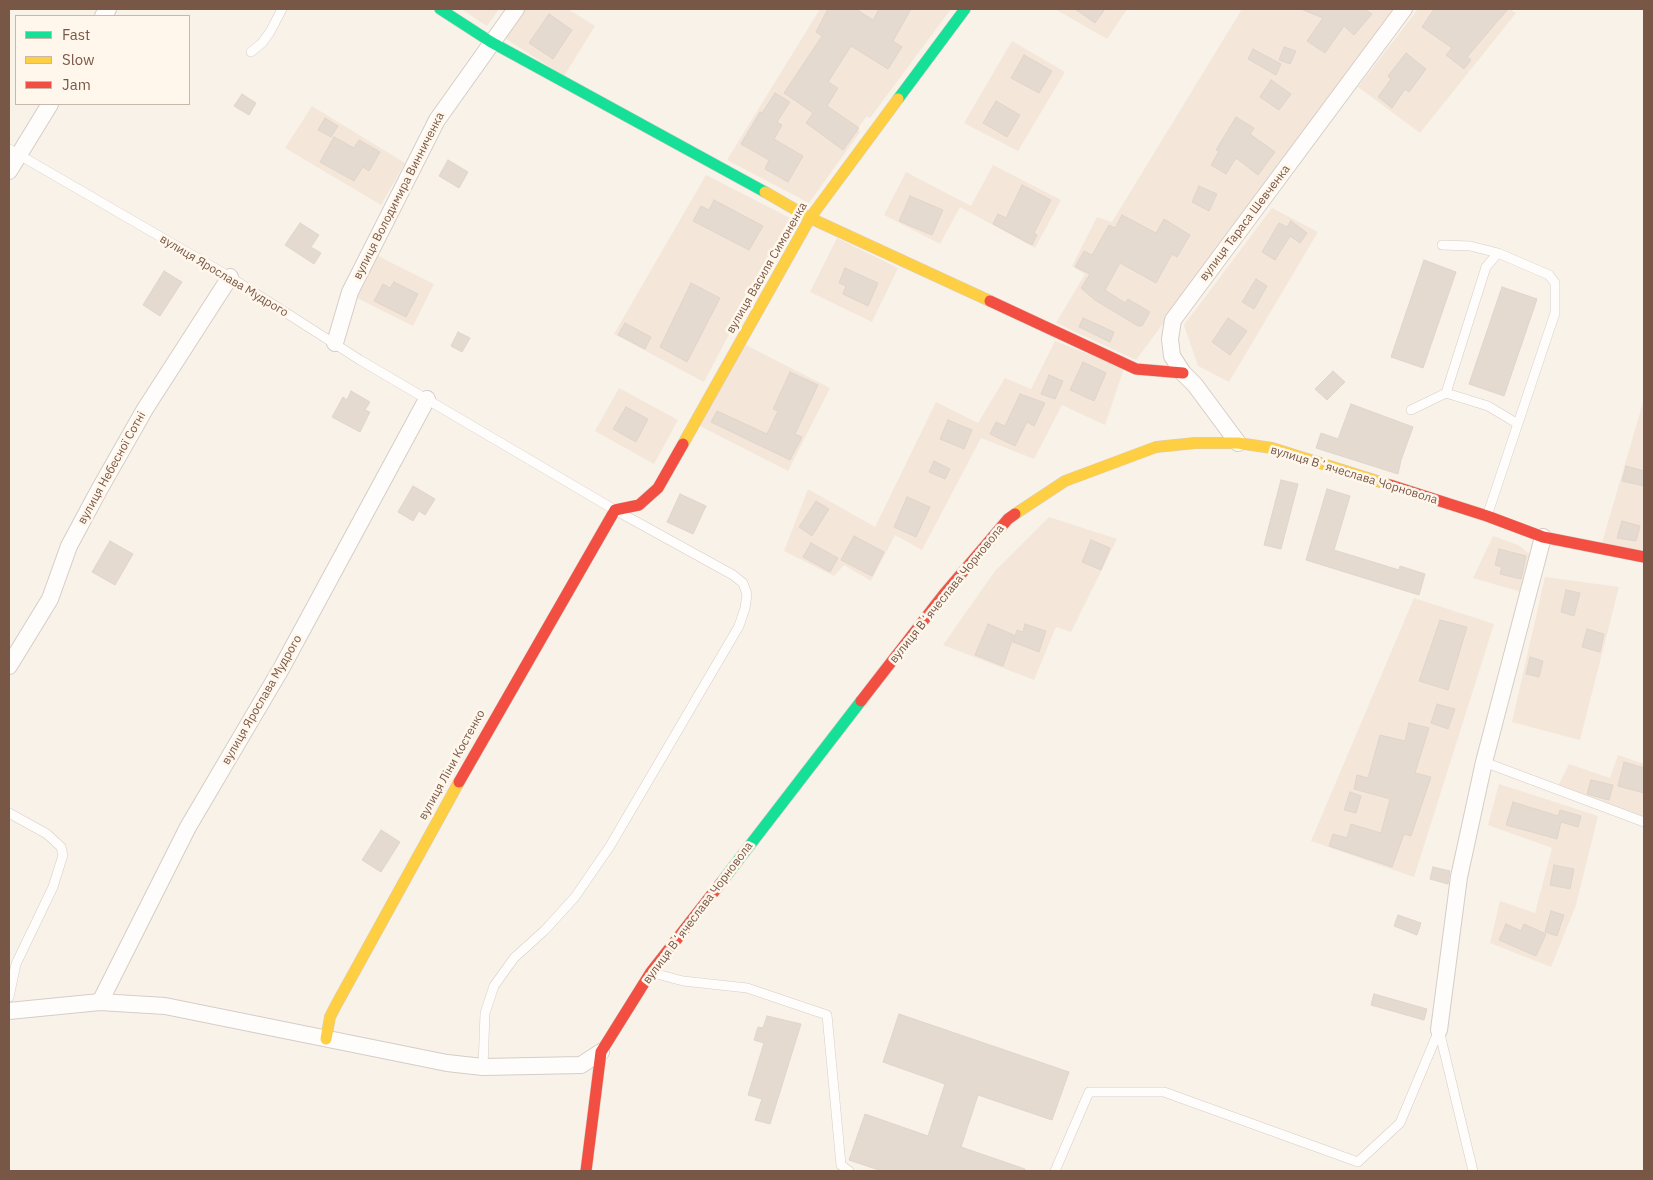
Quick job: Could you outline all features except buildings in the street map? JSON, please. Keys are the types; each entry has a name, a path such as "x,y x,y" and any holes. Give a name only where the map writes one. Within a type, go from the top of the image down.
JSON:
{"street":[{"path":"440,9 491,42 658,132 810,218 1136,369 1183,373"},
{"name":"вулиця Володимира Винниченка","path":"335,343 350,292 437,120 516,9"},
{"name":"вулиця Василя Симоненка","path":"615,510 639,505 658,488 810,218 965,9"},
{"name":"вулиця Тараса Шевченка","path":"1238,443 1196,385 1183,373 1172,356 1170,339 1173,320 1404,9"},
{"path":"9,171 14,152 49,105"},
{"name":"вулиця Небесної Сотні","path":"9,666 50,599 69,546 99,490 191,335 230,277"},
{"name":"вулиця Ярослава Мудрого","path":"100,1002 188,827 281,669 427,399"},
{"name":"вулиця Вʼячеслава Чорновола","path":"601,1052 651,972 944,594 1008,520 1065,481 1156,448 1195,443 1238,443 1272,448 1487,516 1543,537 1644,557"},
{"name":"вулиця Ліни Костенко","path":"326,1039 330,1017 340,998 490,726 615,510"},
{"path":"1439,1030 1459,877 1484,762 1543,537"},
{"path":"9,1011 100,1002 165,1006 447,1063 483,1067 581,1065 601,1052"},
{"path":"586,1171 601,1052"}],"lane":[{"path":"252,52 266,38 282,9"},
{"name":"вулиця Ярослава Мудрого","path":"14,152 230,277 427,399 615,510 733,575 742,583 746,594 745,608 727,649 600,863 561,914 514,958 494,986 485,1013 483,1067"},
{"path":"1442,245 1470,246 1498,253 1549,275 1555,283 1555,313 1487,516"},
{"path":"1446,393 1486,266 1498,253"},
{"path":"1412,410 1446,393 1488,406 1518,424"},
{"path":"1484,762 1644,822"},
{"path":"9,813 47,834 62,847 63,855 53,887 16,964 9,997"},
{"path":"651,972 683,981 747,988 827,1015 841,1165 849,1171"},
{"path":"9,1005 9,1011"},
{"path":"1055,1171 1089,1092 1164,1092 1358,1162 1400,1123 1439,1030"},
{"path":"1439,1030 1473,1171"}],"shaded area":[{"path":"461,9 499,9 487,26"},
{"path":"521,9 568,9 595,26 564,76 503,37"},
{"path":"820,9 951,9 870,118 867,116 857,129 860,132 809,203 727,160"},
{"path":"1055,9 1127,9 1107,39"},
{"path":"1242,9 1398,9 1136,360 1056,323 1085,274 1072,266 1097,217 1112,222"},
{"path":"1418,9 1510,9 1516,13 1420,133 1358,87"},
{"path":"1012,41 1065,72 1018,151 964,123"},
{"path":"312,106 405,163 381,205 285,148"},
{"path":"993,165 1061,200 1035,248 960,207 940,244 884,215 906,172 971,206"},
{"path":"706,175 790,218 704,382 614,334"},
{"path":"1272,208 1318,232 1229,382 1198,366 1184,325"},
{"path":"837,238 898,268 872,322 810,292"},
{"path":"378,256 434,284 413,326 357,298"},
{"path":"1055,341 1124,368 1105,425 1062,405 1034,459 981,438 922,550 895,535 871,581 844,565 834,576 784,551 808,489 875,527 936,402 978,423 1005,378 1031,389"},
{"path":"742,343 830,388 788,471 700,426"},
{"path":"619,388 678,420 654,464 595,431"},
{"path":"1644,399 1644,560 1599,553"},
{"path":"1049,517 1117,539 1071,632 1056,627 1034,680 943,645 995,571"},
{"path":"1493,536 1518,545 1533,556 1521,592 1473,578"},
{"path":"1545,577 1619,587 1580,740 1512,722"},
{"path":"1414,598 1494,624 1414,877 1311,841"},
{"path":"1618,755 1644,764 1644,821 1557,788 1569,764 1610,778"},
{"path":"1499,784 1598,816 1576,905 1551,967 1490,943 1500,901 1535,913 1552,848 1488,825"}],"traffic: fast":[{"path":"440,9 491,42 765,192"},
{"path":"898,99 965,9"},
{"path":"720,884 861,701"}],"traffic: slow":[{"path":"683,444 810,218 898,99"},
{"path":"765,192 810,218 990,301"},
{"path":"1015,514 1065,481 1156,447 1195,443 1238,443 1272,448 1390,485"},
{"path":"326,1039 330,1017 335,1007 459,782"}],"traffic: jam":[{"path":"990,301 1136,369 1183,373"},
{"path":"459,782 615,510 639,505 658,488 683,444"},
{"path":"1390,485 1487,516 1543,537 1644,557"},
{"path":"861,701 944,594 1008,519 1015,514"},
{"path":"586,1171 601,1052 651,972 720,884"}]}
